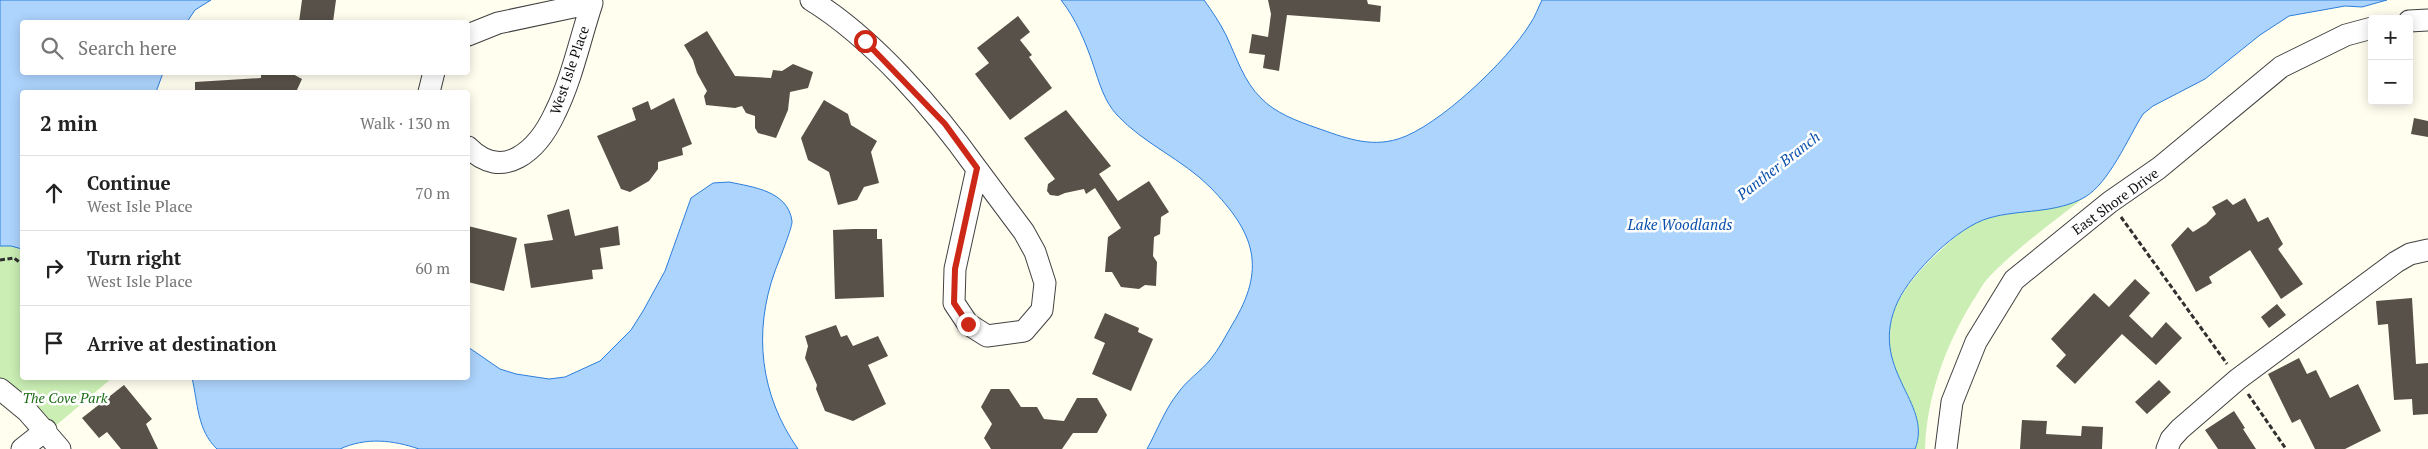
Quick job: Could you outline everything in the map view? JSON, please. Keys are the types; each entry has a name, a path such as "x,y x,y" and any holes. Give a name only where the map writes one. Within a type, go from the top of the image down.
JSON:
{"street":[{"path":"811,0 830,12 865,41 945,124 1024,232 1035,252 1045,283 1042,310 1024,330 987,336 968,324 954,303 955,269 977,168"},
{"name":"West Isle Place","path":"470,34 498,23 596,2"},
{"name":"West Isle Place","path":"470,148 478,157 501,164 522,156 543,134 556,113 596,2"},
{"path":"2413,21 2428,20"},
{"name":"East Shore Drive","path":"1946,449 1952,402 1976,342 2014,280 2110,202 2159,168 2281,67 2346,35 2368,29"},
{"path":"430,90 433,75"},
{"path":"2167,449 2171,439 2180,429 2238,379 2396,262 2410,254 2428,250"},
{"path":"0,389 46,430 60,449"},
{"path":"22,449 46,430"}],"path":[{"path":"2110,202 2238,379 2286,449"},
{"path":"0,260 14,258 20,262"}],"green space":[{"path":"2086,196 2024,245 1984,283 1962,319 1939,372 1929,410 1925,449 1915,449 1918,438 1916,417 1893,367 1888,350 1888,333 1892,317 1898,301 1907,287 1930,260 1970,226 1982,220 2050,208"},
{"name":"The Cove Park","path":"0,223 20,234 20,380 110,380 53,428 20,394 0,378"}],"water":[{"path":"0,0 211,0 195,10 188,20 20,20 20,75 162,75 157,90 20,90 20,248 0,246"},
{"name":"Lake Woodlands","path":"1061,0 1204,0 1224,31 1241,68 1255,92 1273,108 1287,116 1346,138 1377,142 1398,139 1414,132 1452,107 1489,73 1520,39 1532,21 1542,0 2387,0 2362,7 2345,6 2289,16 2260,35 2205,79 2153,106 2143,114 2110,171 2102,182 2085,197 2050,209 1989,218 1963,231 1937,252 1905,289 1898,301 1890,325 1890,346 1894,365 1916,416 1918,432 1915,449 1147,449 1173,399 1213,356 1243,305 1250,286 1251,252 1246,236 1237,220 1210,187 1187,168 1139,135 1112,110 1102,91 1080,30"},
{"path":"729,182 768,192 784,203 789,211 792,221 768,294 763,340 764,363 775,407 798,449 419,449 389,442 370,441 340,449 217,449 210,442 199,416 192,380 470,380 470,348 500,369 516,374 549,379 565,377 600,361 631,330 643,311 665,271 691,198 713,183"}],"building":[{"path":"302,0 336,0 333,20 299,20"},
{"path":"1268,0 1367,0 1368,4 1381,6 1380,22 1287,15 1279,71 1263,68 1265,55 1249,53 1252,34 1268,37 1271,14"},
{"path":"1018,16 1030,32 1020,40 1032,55 1029,57 1052,88 1010,120 975,74 989,63 977,48"},
{"path":"707,31 735,76 771,78 773,70 782,71 793,64 813,72 808,88 790,92 788,110 776,138 758,133 755,128 755,116 746,113 742,106 735,108 706,105 704,96 707,91 684,45"},
{"path":"261,75 295,75 302,79 297,90 195,90 195,82 261,78"},
{"path":"674,98 692,144 682,148 683,155 658,162 658,169 649,181 630,192 621,189 597,136 636,120 632,108 648,101 651,110"},
{"path":"824,100 848,114 851,125 877,141 871,152 879,183 864,187 857,200 838,205 829,172 808,160 801,138"},
{"path":"1066,110 1111,166 1099,174 1118,201 1149,181 1169,212 1161,217 1160,234 1154,237 1153,256 1157,262 1156,286 1145,285 1139,289 1121,287 1112,272 1105,272 1108,237 1121,228 1095,188 1086,194 1084,189 1058,196 1050,195 1047,191 1048,184 1055,179 1024,138"},
{"path":"2414,118 2428,121 2428,137 2411,134"},
{"path":"2245,198 2258,222 2268,217 2283,244 2278,249 2303,284 2281,299 2250,250 2209,277 2212,283 2196,292 2171,245 2188,227 2193,232 2206,224 2216,214 2212,207 2227,199 2233,205"},
{"path":"569,209 575,236 618,226 620,245 600,248 603,269 592,270 593,279 531,288 524,244 553,240 547,215"},
{"path":"470,226 517,238 504,291 470,282"},
{"path":"877,229 877,239 882,239 884,297 835,299 833,230"},
{"path":"2135,279 2150,293 2129,316 2152,338 2166,322 2182,338 2156,365 2122,334 2075,384 2056,366 2066,355 2051,339 2094,293 2109,307"},
{"path":"2412,298 2416,364 2428,363 2428,414 2413,415 2412,399 2394,400 2388,324 2378,325 2376,301"},
{"path":"2277,304 2286,315 2269,328 2261,317"},
{"path":"1105,313 1139,328 1138,332 1153,339 1131,391 1092,374 1105,343 1094,338"},
{"path":"836,325 841,337 847,335 853,346 878,336 888,356 868,365 886,404 853,421 825,411 816,389 817,385 805,358 808,346 805,336"},
{"path":"2299,358 2307,374 2316,370 2330,398 2358,384 2381,431 2345,449 2315,449 2300,419 2292,423 2268,374"},
{"path":"2159,380 2171,392 2147,414 2135,402"},
{"path":"124,385 152,419 146,424 158,449 121,449 107,432 99,438 82,418"},
{"path":"991,389 1009,389 1021,407 1037,407 1044,419 1064,421 1077,398 1097,398 1107,415 1097,433 1073,433 1062,449 991,449 984,438 992,424 981,407"},
{"path":"2234,411 2256,449 2218,449 2205,430"},
{"path":"2022,420 2047,421 2046,434 2081,436 2082,426 2103,427 2102,449 2020,449"}],"route":[{"path":"865,41 945,124 977,168 955,269 954,303 968,324"}],"water label":[{"name":"Panther Branch","path":"1778,165"}]}
